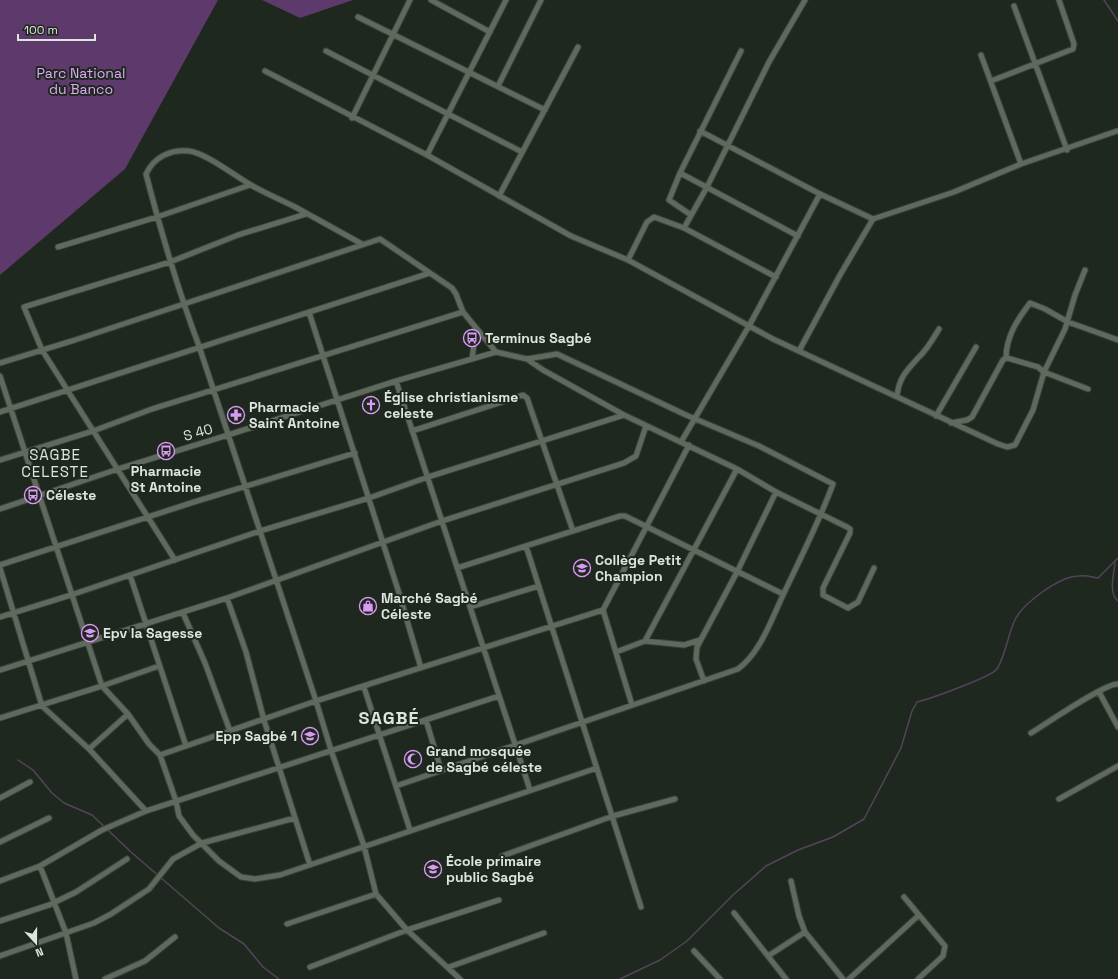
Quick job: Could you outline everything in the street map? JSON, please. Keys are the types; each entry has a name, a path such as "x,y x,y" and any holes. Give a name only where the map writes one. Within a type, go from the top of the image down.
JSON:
{"street":[{"path":"352,118 410,0"},
{"path":"431,0 490,32"},
{"path":"427,155 506,0"},
{"path":"498,86 541,0"},
{"path":"684,228 707,187 769,62 805,0"},
{"path":"991,81 1036,62 1070,50 1074,47 1060,0"},
{"path":"1014,6 1036,62 1066,150"},
{"path":"358,17 393,33 544,110"},
{"path":"499,196 578,47"},
{"path":"326,51 522,152"},
{"path":"691,215 669,200 700,131 741,51"},
{"path":"981,55 1021,164"},
{"path":"265,71 352,118 427,155 572,236 628,260 749,326 799,351 998,444 1012,447 1019,439 1033,410 1044,372 1068,322 1075,295 1085,270"},
{"path":"700,131 728,144 820,194 873,219"},
{"path":"799,351 840,275 873,219 954,192 1021,164 1066,150 1117,131"},
{"path":"362,244 306,214 298,208 250,185 223,167 190,151 178,151 160,156 152,163 146,174 170,262 364,846 376,894 407,930 449,967 460,979"},
{"path":"680,173 798,236"},
{"path":"58,247 157,217 250,185"},
{"path":"681,442 749,326 820,194"},
{"path":"175,560 118,469 66,391 31,328 24,309 25,306 170,262 238,235 306,214"},
{"path":"628,260 651,218 660,218 684,228 776,277"},
{"path":"0,363 184,304 380,238 452,288 463,312 496,352 527,359 543,370 624,415 737,469 776,492 850,529 823,588 823,595 848,608 853,606 858,602 874,568"},
{"path":"0,412 199,346 430,273"},
{"path":"951,423 967,420 972,417 1006,358 1008,341 1016,323 1030,304 1045,308 1068,322 1118,340"},
{"path":"310,312 421,668"},
{"path":"0,460 93,431 213,390 463,312"},
{"path":"472,359 476,328"},
{"path":"897,396 898,384 903,374 927,348 939,329"},
{"path":"936,416 976,347"},
{"name":"S 40","path":"0,509 118,469 228,436 337,399 496,352"},
{"path":"396,786 704,681 738,669 744,665 757,646 783,594 822,514 833,484 759,446 686,415 557,354 527,359"},
{"path":"1006,358 1038,367 1044,372 1088,389"},
{"path":"0,376 102,686 128,714 149,744 160,755 181,820 193,835 228,868 241,877 247,879 280,875 597,768"},
{"path":"396,381 530,790"},
{"path":"412,431 523,396 527,398 573,531"},
{"path":"0,617 71,595 260,531 369,498 428,477 624,415"},
{"path":"0,670 183,613 442,521 630,460 636,456 646,426"},
{"path":"632,705 603,610 688,445"},
{"path":"0,565 355,454"},
{"path":"645,641 737,469"},
{"path":"704,681 696,659 697,647 737,572 776,492"},
{"path":"457,568 620,516 625,516 783,594"},
{"path":"526,546 642,907"},
{"path":"0,568 42,706 89,749 146,811"},
{"path":"130,575 186,746"},
{"path":"470,608 539,586"},
{"path":"227,598 246,652 264,720 310,865"},
{"path":"160,755 316,701 603,610"},
{"path":"183,613 205,663 230,731"},
{"path":"616,652 645,641 684,645 700,640"},
{"path":"0,718 42,706 159,666"},
{"path":"1031,733 1113,684 1118,684"},
{"path":"364,687 410,830"},
{"path":"1099,692 1118,727"},
{"path":"0,881 40,866 114,824 146,811 279,766 499,696"},
{"path":"89,749 128,714"},
{"path":"426,720 441,770"},
{"path":"1059,799 1118,766"},
{"path":"0,798 30,782"},
{"path":"502,856 613,816 675,799"},
{"path":"0,842 49,818"},
{"path":"0,956 94,923 148,889 172,859 202,843 296,818"},
{"path":"0,921 54,903 94,881 127,859"},
{"path":"40,866 66,933 76,979"},
{"path":"791,881 799,916 805,932 844,979"},
{"path":"287,924 376,894"},
{"path":"904,897 945,946 943,956 918,979"},
{"path":"310,966 407,930 499,900"},
{"path":"734,914 786,979"},
{"path":"849,979 920,915"},
{"path":"768,956 805,932"},
{"path":"449,967 544,933"},
{"path":"105,979 145,961 175,937"},
{"path":"694,951 720,979"}],"green space":[{"name":"Parc National du Banco","path":"0,0 218,0 125,169 0,275"},
{"path":"262,0 353,0 300,18"}],"waterway":[{"path":"1104,0 1118,21"},
{"path":"620,979 660,960 687,941 733,895 766,866 798,850 833,837 864,819 901,748 912,711 917,702 972,682 996,670 1001,661 1014,622 1024,607 1042,592 1071,577 1084,576 1098,578 1118,558"},
{"path":"1115,563 1112,589 1115,598 1118,601"},
{"path":"18,760 33,770 52,793 64,803 92,815 131,852 219,928 244,944 263,967 279,979"}],"place":[{"name":"Terminus Sagbé","path":"472,338"},
{"name":"Église christianisme celeste","path":"371,405"},
{"name":"Pharmacie Saint Antoine","path":"236,415"},
{"name":"Pharmacie St Antoine","path":"166,451"},
{"name":"Céleste","path":"33,495"},
{"name":"Collège Petit Champion","path":"582,568"},
{"name":"Marché Sagbé Céleste","path":"368,606"},
{"name":"Epv la Sagesse","path":"90,633"},
{"name":"Epp Sagbé 1","path":"310,736"},
{"name":"Grand mosquée de Sagbé céleste","path":"413,759"},
{"name":"École primaire public Sagbé","path":"433,869"}],"district":[{"name":"SAGBE CELESTE","path":"55,462"},
{"name":"SAGBÉ","path":"389,717"}]}
